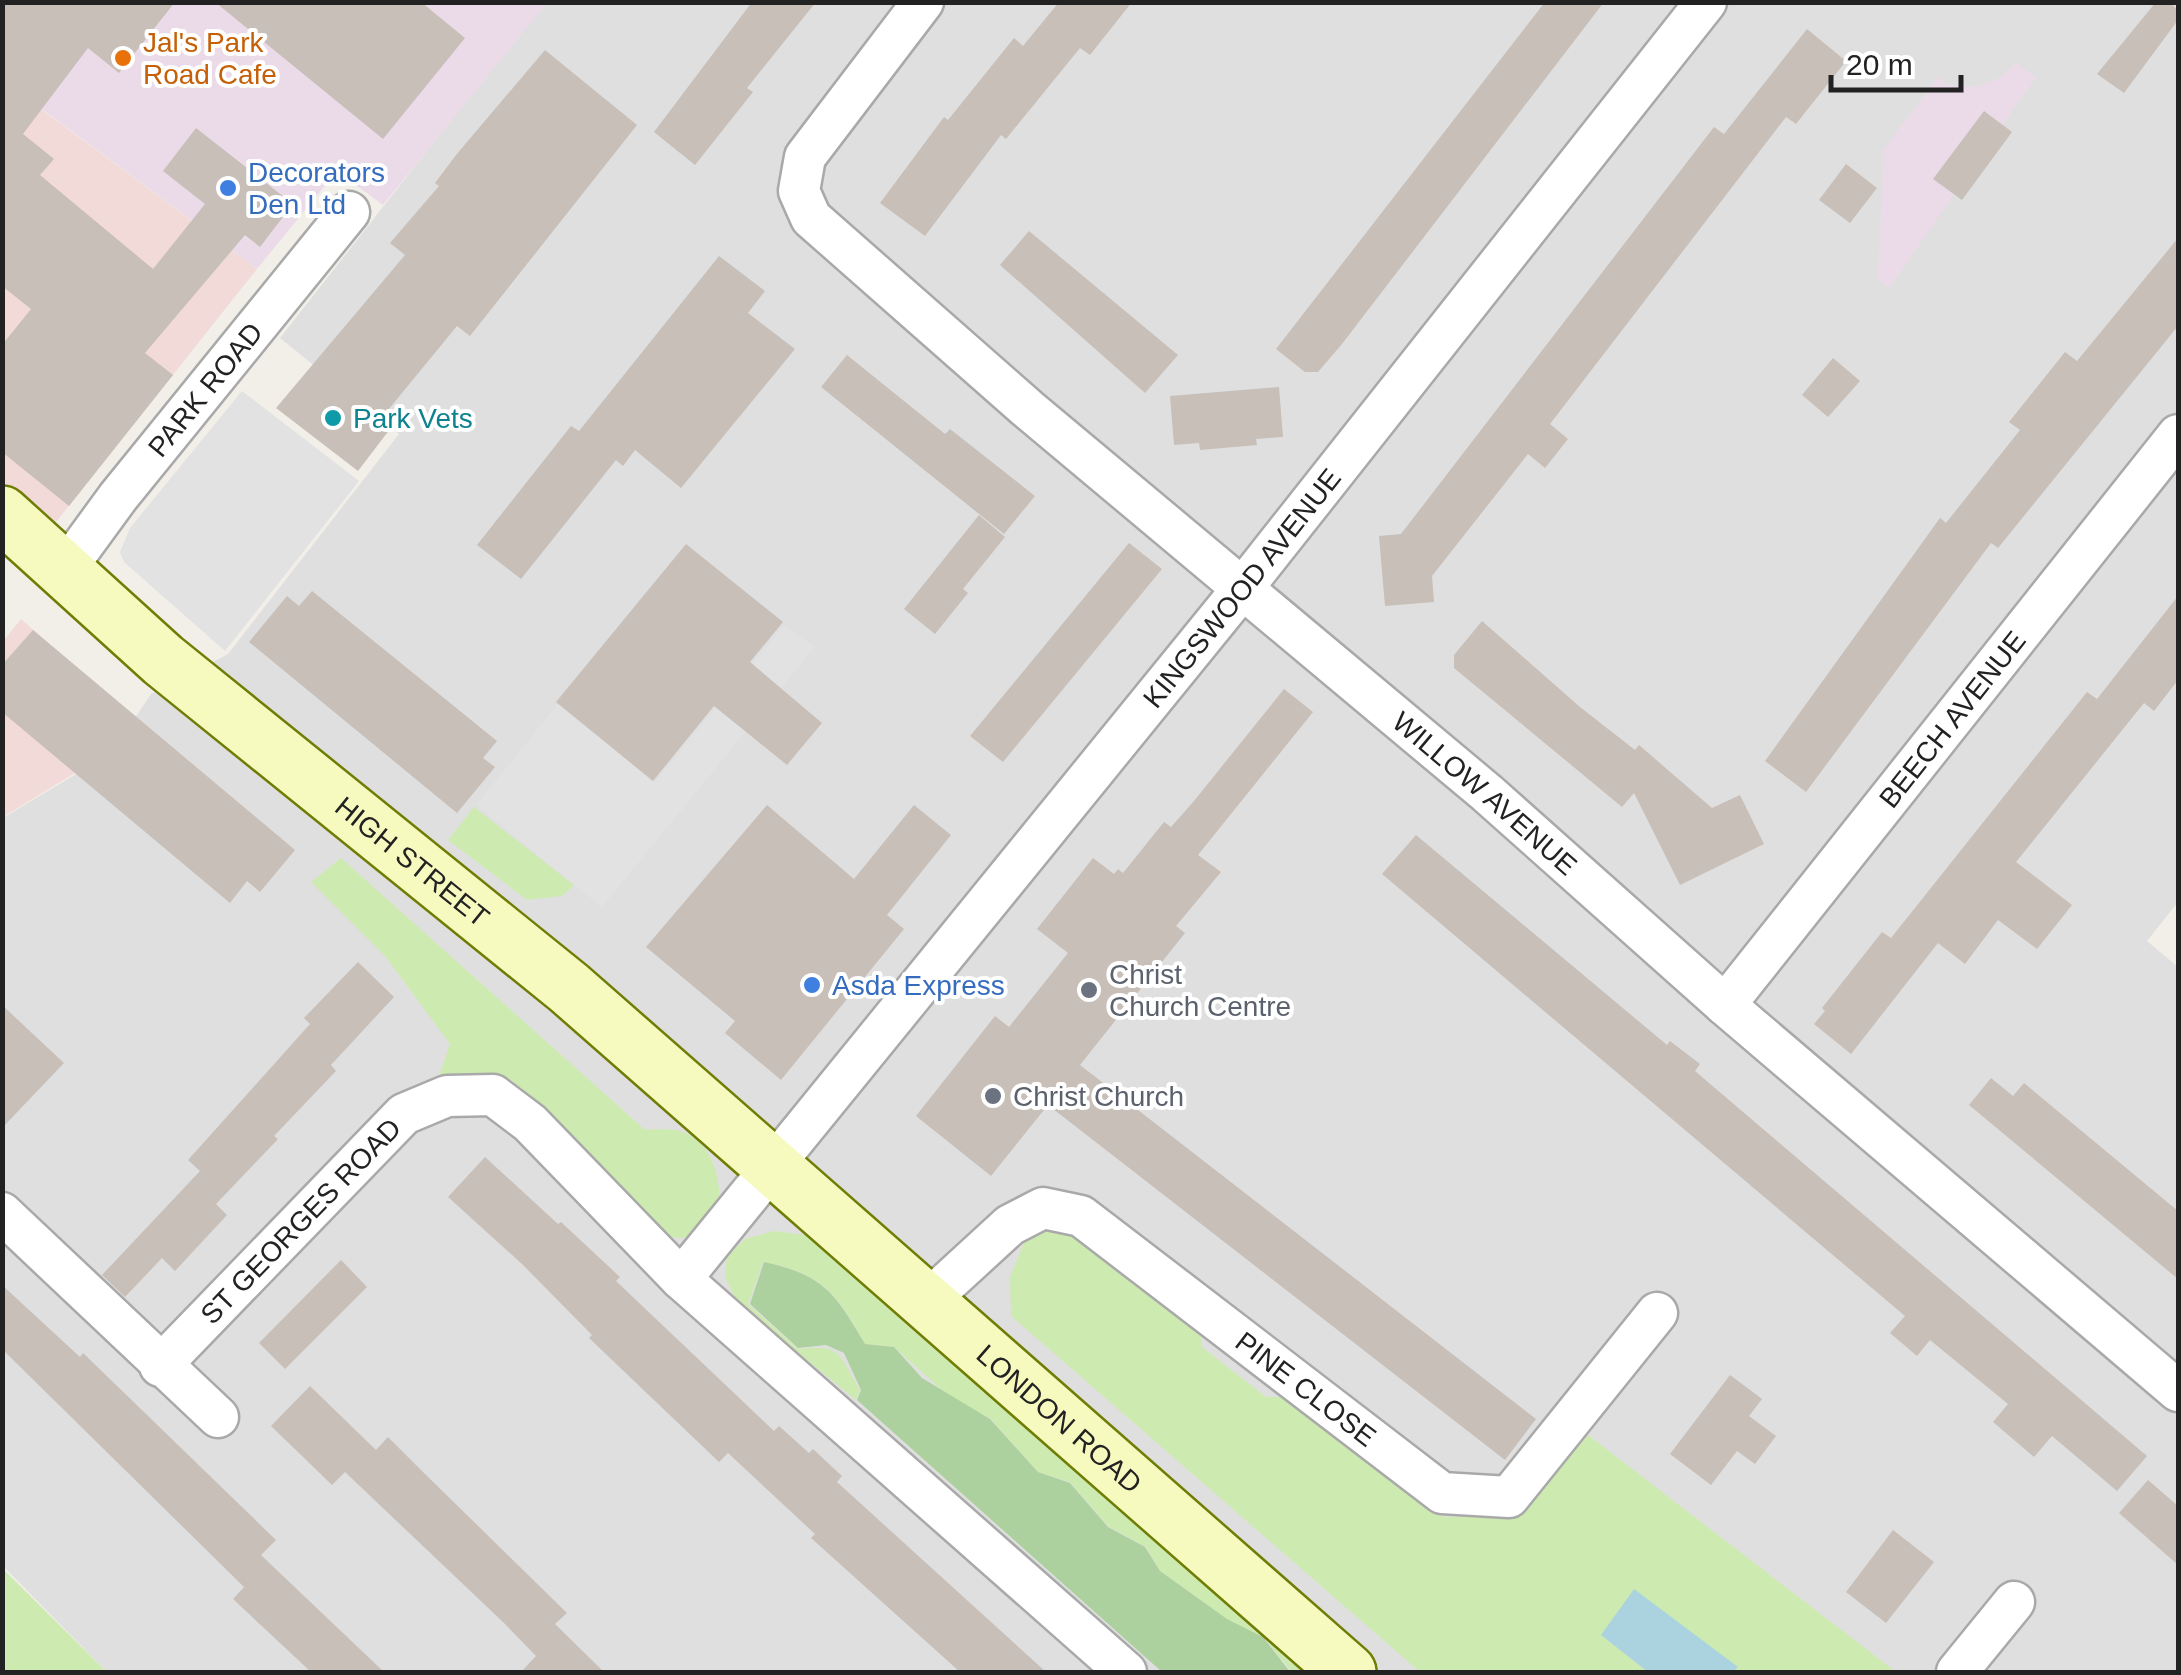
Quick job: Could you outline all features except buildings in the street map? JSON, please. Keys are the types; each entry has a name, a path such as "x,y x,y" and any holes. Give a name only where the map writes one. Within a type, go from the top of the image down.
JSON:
{"main road":[{"name":"HIGH STREET","path":"2,514 39,563 569,988 772,1169"},
{"name":"LONDON ROAD","path":"772,1169 1348,1672"}],"street":[{"name":"WILLOW AVENUE","path":"923,2 805,156 799,192 812,218 2178,1391"},
{"name":"KINGSWOOD AVENUE","path":"772,1169 1242,589 1706,2"},
{"name":"PARK ROAD","path":"39,563 118,496 349,212"},
{"name":"BEECH AVENUE","path":"1725,1004 2178,435"},
{"name":"ST GEORGES ROAD","path":"160,1366 404,1114 447,1096 493,1095 530,1123 681,1278 1126,1672"},
{"path":"681,1278 772,1169"},
{"name":"PINE CLOSE","path":"925,1303 1010,1226 1043,1208 1081,1216 1442,1494 1508,1497 1657,1312"},
{"path":"2,1213 218,1417"},
{"path":"1957,1672 2014,1602"}],"shaded area":[{"path":"3,3 547,3 383,205 337,171 257,269 3,80"},
{"path":"543,3 2178,3 2178,902 2147,941 2178,967 2178,1672 107,1672 3,1566 3,818 76,774 135,718 151,694 228,654 399,434 280,338"},
{"path":"2016,63 2036,77 1889,288 1878,279 1884,149 1938,77 1947,85 1976,87 1999,78"},
{"path":"2,80 257,269 56,522 3,481"},
{"path":"242,391 359,481 225,651 124,562 120,552 130,528"},
{"path":"21,619 135,718 75,773 3,817 3,641"},
{"path":"784,625 815,647 602,907 476,805 558,704 654,783"}],"green space":[{"path":"474,807 574,885 562,896 527,900 448,840"},
{"path":"341,858 644,1129 679,1131 698,1141 709,1155 719,1190 710,1223 698,1234 680,1238 649,1230 438,1079 450,1044 385,956 311,882"},
{"path":"1071,1225 1200,1326 1202,1347 1266,1397 1292,1397 1444,1517 1517,1515 1588,1435 1896,1672 1733,1672 1738,1667 1601,1635 1648,1672 1420,1672 1011,1316 1010,1277 1030,1228"},
{"path":"774,1231 806,1235 1307,1672 1292,1672 1263,1637 1227,1619 1160,1571 1146,1547 1108,1526 1070,1482 1038,1472 990,1418 953,1400 894,1347 865,1344 836,1298 814,1280 763,1262 748,1304 798,1349 824,1348 838,1354 860,1390 856,1400 738,1304 725,1277 727,1256 745,1239"},
{"path":"764,1262 801,1273 826,1289 865,1344 894,1347 922,1378 990,1419 1038,1472 1070,1483 1108,1527 1145,1547 1160,1571 1227,1619 1263,1637 1290,1672 1162,1672 857,1400 861,1390 844,1353 826,1345 798,1348 750,1304"},
{"path":"3,1569 107,1672 3,1672"}],"water":[{"path":"1634,1589 1738,1667 1733,1672 1648,1672 1601,1635"}],"place":[{"name":"Jal's Park Road Cafe","path":"123,58"},
{"name":"Decorators Den Ltd","path":"228,188"},
{"name":"Park Vets","path":"333,418"},
{"name":"Asda Express","path":"812,985"},
{"name":"Christ Church Centre","path":"1089,990"},
{"name":"Christ Church","path":"993,1096"}]}
